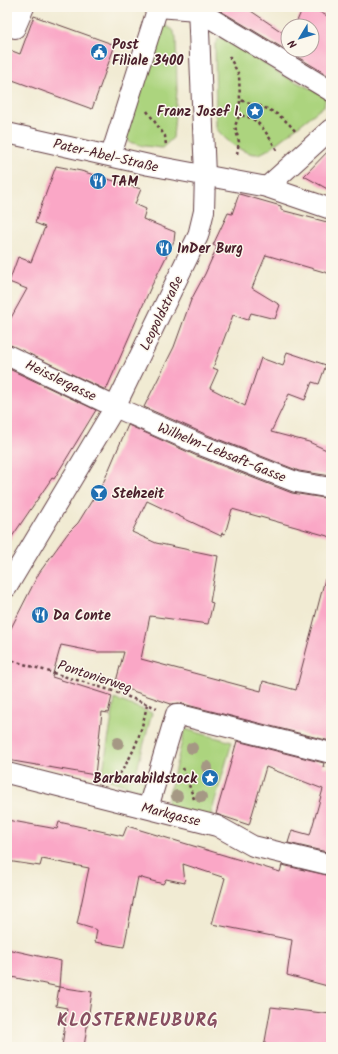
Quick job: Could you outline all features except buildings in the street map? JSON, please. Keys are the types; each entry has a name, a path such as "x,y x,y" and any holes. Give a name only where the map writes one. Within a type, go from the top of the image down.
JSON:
{"street":[{"path":"7,25 16,28 24,7"},
{"path":"111,155 158,7 198,8 331,91"},
{"name":"Leopoldstraße","path":"7,587 115,407 198,236 204,211 205,175 198,8"},
{"path":"267,187 331,129"},
{"name":"Pater-Abel-Straße","path":"7,133 169,169 267,187 331,209"},
{"name":"Heisslergasse","path":"7,355 115,407"},
{"name":"Wilhelm-Lebsaft-Gasse","path":"115,407 201,445 296,482 331,488"},
{"path":"148,808 176,714 331,753"},
{"name":"Markgasse","path":"7,773 217,826 253,846 331,865"}],"path":[{"path":"228,54 239,75 239,116 235,126 239,142 237,154"},
{"path":"131,92 137,97 165,136 169,169"},
{"path":"240,100 264,107 284,117 309,149"},
{"path":"239,116 244,116 257,121 267,133 288,169"},
{"name":"Pontonierweg","path":"7,659 113,691 147,705 176,714"},
{"path":"102,797 135,750 143,726 147,705"},
{"path":"183,766 202,822"}],"green space":[{"path":"164,24 172,30 176,37 177,91 173,138 162,148 144,146 129,142 125,133"},
{"path":"226,37 280,74 326,96 324,106 269,149 260,154 239,149 228,141 216,128 215,44 218,39"},
{"path":"115,699 152,713 135,777 150,782 146,793 102,777"},
{"path":"185,729 232,742 210,818 166,805"}],"place":[{"name":"Post Filiale 3400","path":"99,52"},
{"name":"Franz Josef I.","path":"255,111"},
{"name":"TAM","path":"98,181"},
{"name":"InDer Burg","path":"164,248"},
{"name":"Stehzeit","path":"99,493"},
{"name":"Da Conte","path":"40,615"},
{"name":"Barbarabildstock","path":"210,778"}],"district":[{"name":"KLOSTERNEUBURG","path":"138,1020"}]}
